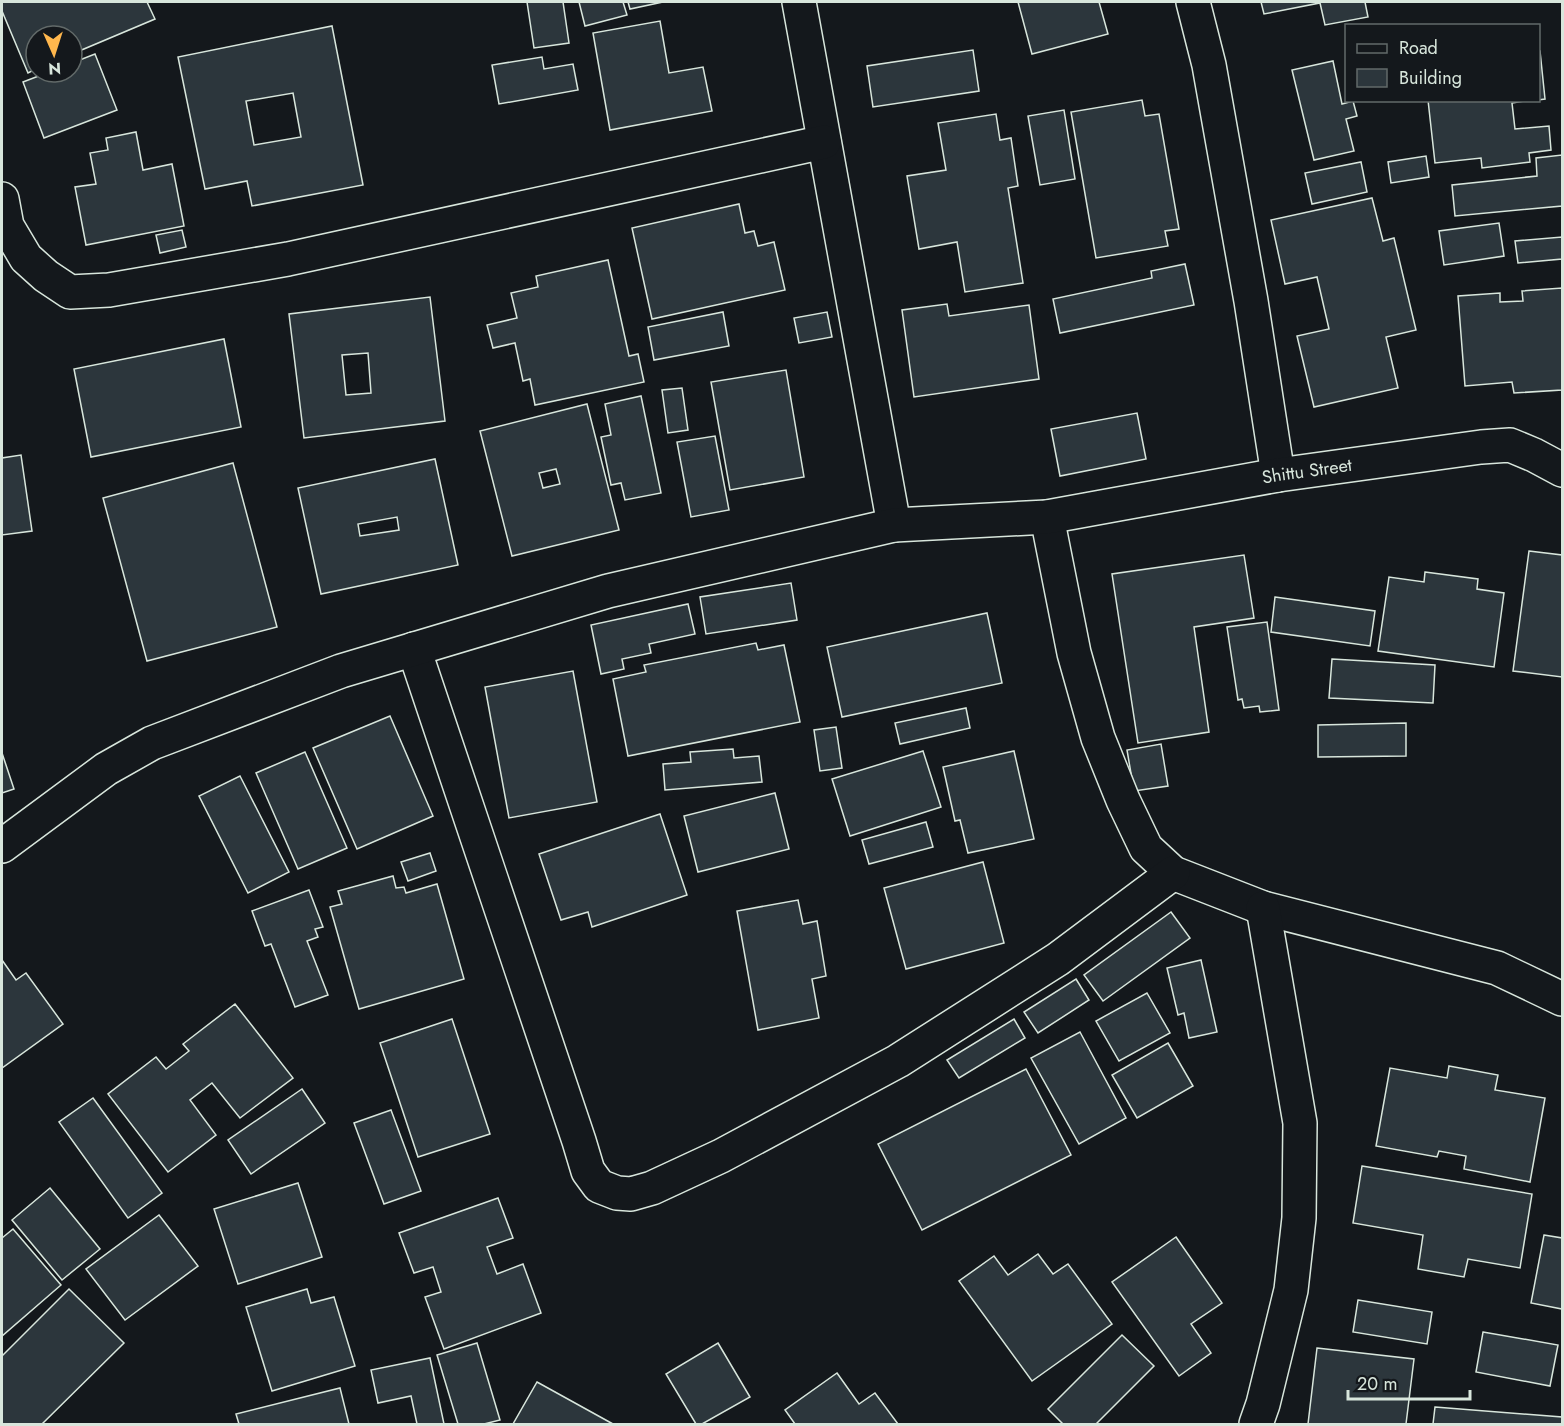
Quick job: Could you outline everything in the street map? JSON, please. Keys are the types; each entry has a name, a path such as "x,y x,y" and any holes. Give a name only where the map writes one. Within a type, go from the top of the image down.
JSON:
{"street":[{"path":"799,2 894,525"},
{"path":"1193,2 1211,77 1251,301 1278,475"},
{"path":"2,199 7,226 27,258 46,276 70,292 109,290 288,259 824,142"},
{"name":"Shittu Street","path":"2,846 106,769 152,743 342,671 608,591 894,525 1047,517 1278,475 1481,447 1510,445 1563,470"},
{"path":"1047,517 1074,653 1098,738 1123,800 1146,848 1173,873 1263,908 1497,968 1555,996"},
{"path":"414,650 588,1171 599,1186 617,1194 631,1194 652,1188 721,1156 898,1062 1058,959 1173,873"},
{"path":"1257,1425 1291,1290 1299,1218 1300,1123 1263,908"}],"building":[{"path":"2,2 147,2 155,19 84,49 84,24 24,24 24,63 2,11"},
{"path":"527,2 563,2 569,43 534,48"},
{"path":"579,2 623,2 627,15 585,26"},
{"path":"628,2 663,2 630,9"},
{"path":"1018,2 1099,2 1108,34 1032,54"},
{"path":"1261,2 1365,2 1368,17 1325,25 1320,3 1264,14"},
{"path":"660,21 669,73 703,67 712,111 610,130 593,33"},
{"path":"332,26 363,185 252,206 247,181 205,189 178,57","holes":["293,93 301,137 254,145 246,101"]},
{"path":"973,50 979,91 873,107 867,66"},
{"path":"1540,51 1545,99 1540,100"},
{"path":"95,54 117,110 44,138 23,82 24,84 84,84 84,58"},
{"path":"542,57 544,69 573,64 578,90 499,104 492,65"},
{"path":"1333,61 1342,104 1353,102 1357,116 1346,119 1354,151 1314,160 1292,70"},
{"path":"1142,100 1145,116 1159,114 1179,229 1165,231 1168,246 1096,258 1071,112"},
{"path":"1428,102 1518,102 1512,103 1515,129 1549,126 1551,150 1529,153 1530,162 1482,168 1481,158 1435,163"},
{"path":"1064,110 1075,179 1040,185 1028,116"},
{"path":"996,114 1000,140 1011,138 1018,186 1008,188 1023,283 965,292 957,242 919,249 907,176 946,170 938,123"},
{"path":"136,132 143,170 172,164 184,226 86,245 75,187 96,184 90,153 108,150 106,138"},
{"path":"1562,155 1562,206 1455,216 1452,185 1537,176 1536,158"},
{"path":"1426,156 1429,177 1391,183 1388,162"},
{"path":"1361,162 1367,192 1312,204 1305,173"},
{"path":"1372,198 1383,241 1394,238 1416,330 1386,337 1398,388 1314,407 1297,336 1329,329 1317,277 1285,284 1271,220"},
{"path":"739,204 745,233 754,231 758,246 774,242 785,290 652,319 632,228"},
{"path":"1499,223 1504,256 1444,265 1439,231"},
{"path":"182,230 186,247 160,253 156,235"},
{"path":"1562,237 1562,259 1518,263 1515,241"},
{"path":"608,260 629,356 638,354 644,382 535,405 530,379 523,381 515,343 493,348 487,325 517,318 511,293 538,287 536,276"},
{"path":"1185,264 1194,305 1060,333 1053,299 1152,278 1151,271"},
{"path":"1562,288 1562,390 1514,393 1512,382 1465,386 1458,296 1500,293 1500,302 1523,301 1522,291"},
{"path":"430,297 445,421 304,438 289,314","holes":["368,353 371,393 346,395 342,355"]},
{"path":"947,304 949,316 1029,305 1039,379 914,397 902,310"},
{"path":"723,312 729,346 654,360 648,327"},
{"path":"827,312 832,337 799,343 794,318"},
{"path":"224,339 241,427 91,457 74,369"},
{"path":"786,370 804,477 730,490 711,382"},
{"path":"682,388 688,430 668,433 662,390"},
{"path":"641,396 661,493 625,500 621,483 611,485 601,437 611,435 605,404"},
{"path":"587,404 619,530 512,556 480,431","holes":["556,469 560,484 543,488 539,473"]},
{"path":"1137,413 1146,459 1060,476 1051,429"},
{"path":"715,436 729,510 691,517 677,442"},
{"path":"21,455 32,531 2,535 2,458"},
{"path":"435,459 458,565 321,594 298,488","holes":["397,517 399,530 360,536 358,524"]},
{"path":"233,463 277,627 147,661 103,498"},
{"path":"1529,551 1562,555 1562,677 1513,671"},
{"path":"1244,555 1254,618 1194,627 1209,732 1138,743 1112,574"},
{"path":"1425,572 1478,579 1477,589 1504,593 1494,667 1378,651 1389,577 1424,582"},
{"path":"791,583 797,620 706,634 700,597"},
{"path":"1275,597 1375,611 1370,646 1271,632"},
{"path":"688,604 695,634 649,644 651,653 622,659 624,669 601,674 591,625"},
{"path":"987,613 1002,683 842,717 827,647"},
{"path":"1267,622 1279,710 1260,712 1259,706 1244,708 1242,699 1238,700 1227,627"},
{"path":"756,643 758,650 784,645 800,722 628,756 613,679 646,672 644,665"},
{"path":"1332,659 1435,665 1433,703 1329,698"},
{"path":"573,671 597,802 509,818 485,687"},
{"path":"966,708 970,728 900,744 895,723"},
{"path":"390,716 433,816 357,849 313,748"},
{"path":"1406,723 1406,756 1318,757 1318,725"},
{"path":"836,727 842,768 820,771 814,730"},
{"path":"1161,744 1168,786 1134,791 1127,750"},
{"path":"733,749 734,758 759,756 762,782 665,790 663,764 691,762 690,752"},
{"path":"923,751 941,807 850,836 832,779"},
{"path":"1014,751 1034,839 968,853 960,820 955,821 943,767"},
{"path":"305,752 347,848 298,869 256,773"},
{"path":"2,753 14,789 2,793"},
{"path":"240,776 289,872 248,893 199,796"},
{"path":"775,793 789,849 698,872 684,816"},
{"path":"660,814 687,895 592,927 588,912 561,920 539,854"},
{"path":"926,822 933,847 869,864 862,840"},
{"path":"430,853 436,871 408,881 401,862"},
{"path":"983,862 1004,943 906,969 884,888"},
{"path":"393,876 396,888 404,887 406,893 437,884 464,979 359,1009 330,907 342,904 338,891"},
{"path":"309,890 323,927 315,929 318,937 307,941 328,995 295,1007 271,944 265,946 252,911"},
{"path":"798,900 803,924 817,921 826,976 812,979 819,1018 758,1030 737,911"},
{"path":"1171,912 1190,938 1103,1001 1084,975"},
{"path":"2,960 16,980 26,973 63,1024 2,1068"},
{"path":"1201,960 1217,1032 1189,1038 1184,1013 1178,1015 1167,968"},
{"path":"1076,979 1089,1000 1038,1033 1024,1012"},
{"path":"1147,993 1170,1033 1119,1061 1096,1021"},
{"path":"235,1004 293,1078 240,1118 212,1083 190,1100 216,1135 168,1172 108,1094 156,1057 166,1069 189,1051 183,1044"},
{"path":"452,1019 490,1134 418,1157 380,1043"},
{"path":"1014,1019 1025,1038 959,1078 947,1060"},
{"path":"1080,1032 1126,1118 1079,1144 1031,1058"},
{"path":"1168,1043 1193,1086 1137,1118 1112,1075"},
{"path":"1449,1066 1498,1075 1495,1090 1545,1098 1530,1182 1464,1169 1466,1156 1439,1151 1437,1157 1376,1146 1390,1068 1447,1078"},
{"path":"1026,1069 1071,1155 922,1230 878,1144"},
{"path":"302,1089 325,1123 251,1174 228,1140"},
{"path":"93,1098 162,1193 128,1218 59,1122"},
{"path":"391,1110 421,1191 384,1204 354,1123"},
{"path":"1362,1166 1532,1194 1520,1268 1468,1259 1464,1277 1418,1269 1423,1235 1353,1223"},
{"path":"298,1183 322,1257 238,1284 214,1209"},
{"path":"50,1188 100,1249 62,1280 12,1220"},
{"path":"498,1198 513,1238 487,1247 497,1274 523,1264 541,1313 444,1349 425,1297 441,1292 433,1267 414,1273 399,1233"},
{"path":"159,1215 198,1266 125,1320 86,1269"},
{"path":"13,1229 61,1285 2,1336 2,1238"},
{"path":"1544,1235 1562,1238 1562,1309 1531,1303"},
{"path":"1176,1237 1222,1303 1191,1324 1211,1353 1179,1376 1112,1282"},
{"path":"1038,1254 1053,1274 1068,1264 1112,1324 1032,1381 959,1281 994,1256 1008,1275"},
{"path":"69,1289 124,1343 42,1424 2,1424 2,1356"},
{"path":"307,1289 311,1303 334,1297 355,1366 272,1391 246,1307"},
{"path":"1358,1300 1432,1312 1427,1344 1353,1332"},
{"path":"1483,1332 1558,1345 1550,1386 1476,1372"},
{"path":"1122,1335 1154,1366 1096,1424 1063,1424 1048,1409"},
{"path":"477,1343 500,1420 484,1424 458,1424 437,1355"},
{"path":"718,1343 750,1397 702,1424 696,1424 666,1374"},
{"path":"1317,1348 1414,1359 1406,1424 1308,1424"},
{"path":"430,1358 444,1424 417,1424 411,1396 378,1403 371,1370"},
{"path":"837,1373 859,1404 875,1393 898,1424 795,1424 785,1410"},
{"path":"537,1382 613,1424 513,1424"},
{"path":"340,1388 349,1424 239,1424 236,1414"},
{"path":"1435,1407 1562,1417 1562,1424 1433,1424"}]}
